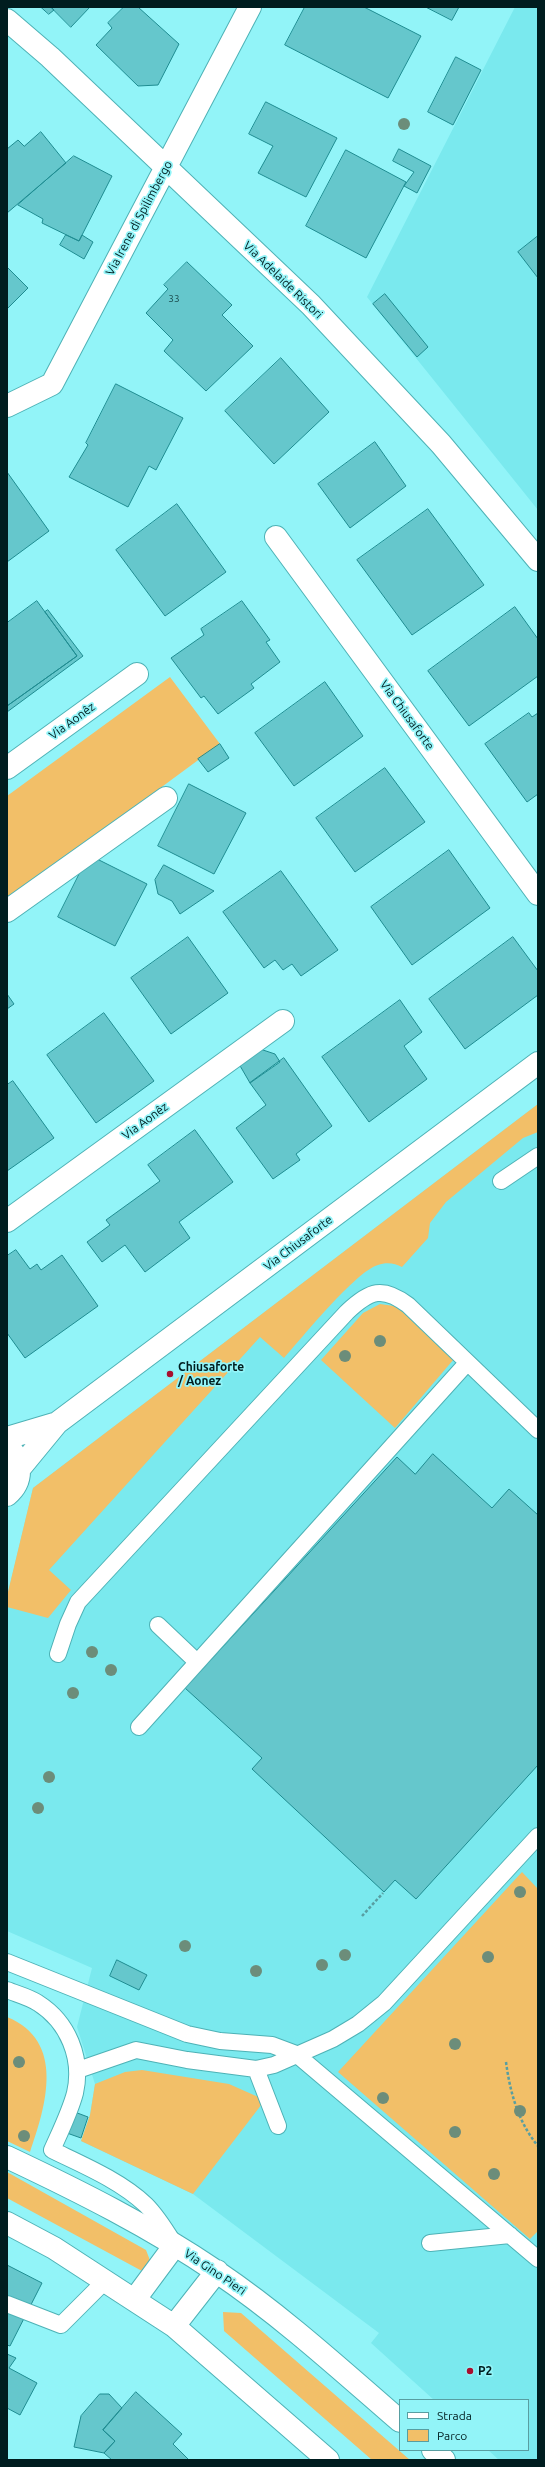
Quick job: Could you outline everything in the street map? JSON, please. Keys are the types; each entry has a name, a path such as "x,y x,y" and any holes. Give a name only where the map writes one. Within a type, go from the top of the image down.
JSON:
{"street":[{"name":"Via Irene di Spilimbergo","path":"7,406 52,384 250,7"},
{"name":"Via Adelaide Ristori","path":"7,20 50,57 165,168 311,305 441,444 538,560"},
{"name":"Via Chiusaforte","path":"276,537 538,894"},
{"name":"Via Aonêz","path":"7,768 137,674"},
{"path":"7,911 166,798"},
{"name":"Via Aonêz","path":"7,1221 283,1021"},
{"name":"Via Chiusaforte","path":"7,1496 17,1484 20,1468 57,1423 538,1063"},
{"name":"Via Chiusaforte","path":"7,1438 57,1423"},
{"path":"7,1445 18,1459 20,1468"},
{"name":"Via Gino Pieri","path":"7,2157 65,2184 175,2245 217,2271 264,2305 399,2419"},
{"path":"7,2223 105,2280 174,2326 328,2460"},
{"path":"135,2299 175,2245"},
{"path":"174,2326 217,2271"},
{"path":"434,2451 444,2460"}],"lane":[{"path":"501,1181 538,1156"},
{"path":"58,1654 68,1624 78,1602 357,1302 369,1295 387,1292 396,1296 538,1430"},
{"path":"139,1726 467,1363"},
{"path":"158,1625 197,1662"},
{"path":"78,2070 136,2050 187,2060 256,2069 274,2065 346,2032 384,2003 535,1845"},
{"path":"7,1962 187,2034 220,2041 272,2045 296,2054 510,2235 537,2256"},
{"path":"7,1990 37,2002 52,2013 73,2044 78,2070 75,2094 52,2150 118,2185 145,2204 158,2217 175,2245"},
{"path":"256,2069 278,2126"},
{"path":"430,2243 510,2235"},
{"path":"7,2304 61,2325 105,2280"}],"path":[{"path":"362,1916 383,1893"},
{"path":"506,2062 509,2087 520,2115 538,2146"}],"shaded area":[{"path":"515,7 538,7 538,510 367,297"},
{"path":"538,1104 538,2460 499,2460 489,2451 529,2451 529,2399 433,2399 371,2343 379,2333 193,2194 81,2141 90,2115 95,2084 77,2027 92,1968 7,1931 7,1597 33,1488"}],"green space":[{"path":"170,677 220,744 7,901 7,796"},
{"path":"538,1104 538,1132 523,1138 446,1202 430,1223 428,1238 402,1267 384,1263 368,1270 343,1292 284,1358 260,1337 49,1570 71,1590 48,1618 7,1607 7,1596 33,1488"},
{"path":"380,1304 394,1306 403,1312 454,1359 395,1428 321,1360 363,1313"},
{"path":"522,1872 538,1889 538,2231 530,2239 338,2072"},
{"path":"7,2017 26,2028 38,2042 44,2058 47,2076 45,2095 36,2134 30,2152 7,2141"},
{"path":"142,2070 229,2084 265,2100 193,2194 81,2141 90,2115 95,2084 125,2072"},
{"path":"7,2172 146,2250 151,2263 142,2271 7,2198"},
{"path":"223,2312 241,2313 410,2460 372,2460 224,2331"}],"building":[{"path":"41,7 51,7 54,10 49,14"},
{"path":"51,7 90,7 71,27"},
{"path":"124,7 138,7 179,44 158,85 138,86 96,45 112,28 108,23"},
{"path":"305,7 364,7 421,36 388,98 285,45"},
{"path":"426,7 459,7 452,20"},
{"path":"456,57 481,70 453,125 428,112"},
{"path":"266,102 337,138 306,197 258,173 273,146 249,134"},
{"path":"41,132 66,163 7,213 7,149 18,140 24,146"},
{"path":"399,149 431,166 417,193 404,186 414,172 393,161"},
{"path":"346,150 406,182 366,258 306,226"},
{"path":"74,156 112,176 79,241 42,223 43,219 18,205"},
{"path":"66,235 79,241 82,235 93,242 84,259 60,245"},
{"path":"538,236 538,278 518,252"},
{"path":"187,262 232,305 222,315 253,346 206,391 164,351 173,340 146,313 168,289 164,285"},
{"path":"7,267 28,288 7,309"},
{"path":"385,294 428,347 417,357 373,304"},
{"path":"281,358 329,412 274,464 225,411"},
{"path":"116,384 183,418 156,470 149,466 128,507 69,477 88,445 86,443"},
{"path":"375,442 406,486 350,528 318,484"},
{"path":"7,472 49,531 7,562"},
{"path":"177,504 226,572 165,616 116,550"},
{"path":"428,509 484,585 412,635 357,560"},
{"path":"37,601 77,656 7,706 7,623"},
{"path":"242,601 270,640 266,642 280,662 251,684 254,688 218,714 204,696 201,698 171,658 204,635 201,629"},
{"path":"515,607 538,639 538,676 469,726 428,671"},
{"path":"48,610 83,656 7,712 7,706 77,656 45,612"},
{"path":"325,682 363,736 294,786 255,733"},
{"path":"529,713 532,717 538,713 538,794 527,802 485,744"},
{"path":"220,744 229,758 208,772 198,759"},
{"path":"385,768 425,822 355,872 316,818"},
{"path":"189,784 246,813 214,874 158,846"},
{"path":"449,850 490,908 412,965 371,907"},
{"path":"89,855 147,884 115,946 58,917"},
{"path":"164,865 214,891 180,914 172,901 158,894 155,880"},
{"path":"281,871 338,950 301,976 292,964 283,970 275,960 264,968 223,912"},
{"path":"188,937 228,993 171,1034 131,978"},
{"path":"513,937 538,971 538,995 465,1049 429,999"},
{"path":"7,994 14,1004 7,1009"},
{"path":"400,1000 422,1032 404,1046 427,1079 369,1122 322,1057"},
{"path":"104,1013 154,1081 96,1123 47,1055"},
{"path":"260,1049 275,1054 280,1062 250,1083 239,1064"},
{"path":"284,1058 332,1126 296,1154 300,1160 273,1179 236,1128 266,1105 250,1083"},
{"path":"13,1081 54,1138 7,1171 7,1085"},
{"path":"195,1130 233,1182 179,1222 190,1238 145,1272 125,1245 102,1262 87,1242 110,1225 106,1220 160,1181 148,1165"},
{"path":"16,1250 30,1269 37,1264 41,1270 62,1255 98,1306 25,1358 7,1333 7,1256"},
{"path":"433,1454 492,1508 509,1489 538,1515 538,1765 416,1899 395,1880 384,1892 252,1769 262,1758 185,1688 397,1457 415,1474"},
{"path":"117,1960 147,1975 139,1990 110,1976"},
{"path":"72,2111 88,2117 81,2138 64,2132"},
{"path":"7,2265 42,2283 10,2346 7,2345"},
{"path":"7,2354 16,2358 9,2368 37,2383 20,2415 7,2408"},
{"path":"136,2392 182,2434 173,2444 189,2460 112,2460 104,2453 115,2441 103,2430"},
{"path":"100,2394 109,2394 122,2408 103,2430 115,2441 104,2453 74,2447 81,2416"}],"place":[{"name":"Chiusaforte / Aonez","path":"170,1374"},
{"name":"P2","path":"470,2371"}]}
